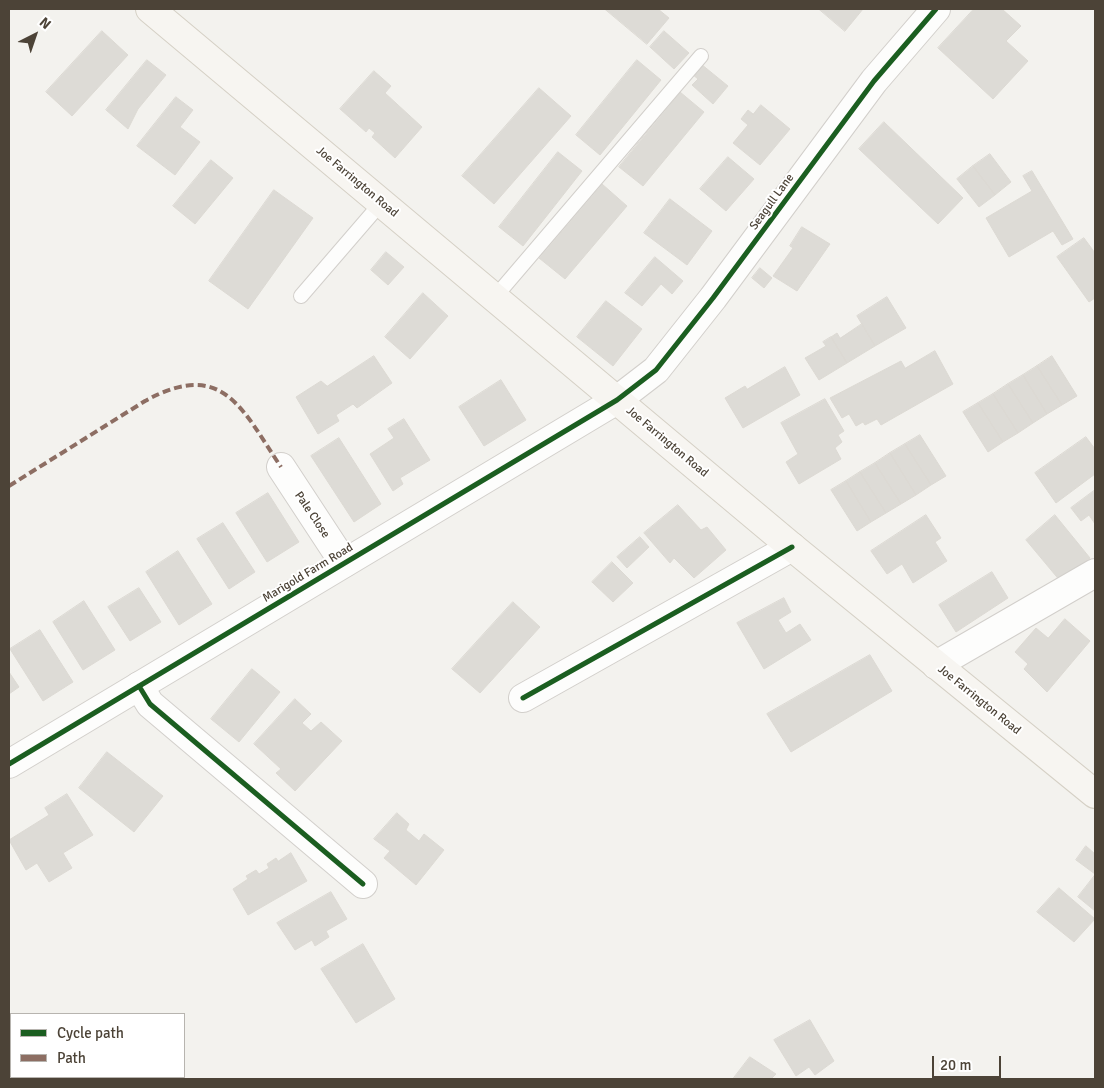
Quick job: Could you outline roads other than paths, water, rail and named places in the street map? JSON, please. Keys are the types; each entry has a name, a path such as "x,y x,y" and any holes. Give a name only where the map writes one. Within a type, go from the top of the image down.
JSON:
{"main road":[{"name":"Joe Farrington Road","path":"150,9 792,547 936,665 1091,784"}],"street":[{"name":"Seagull Lane","path":"617,400 656,370 713,298 874,81 936,9"},
{"name":"Marigold Farm Road","path":"9,764 617,400"},
{"name":"Pale Close","path":"281,467 344,563"},
{"path":"523,698 792,547"},
{"path":"936,665 1095,573"},
{"path":"139,686 150,704 363,884"}],"lane":[{"path":"495,297 701,56"},
{"path":"301,296 382,202"}]}
